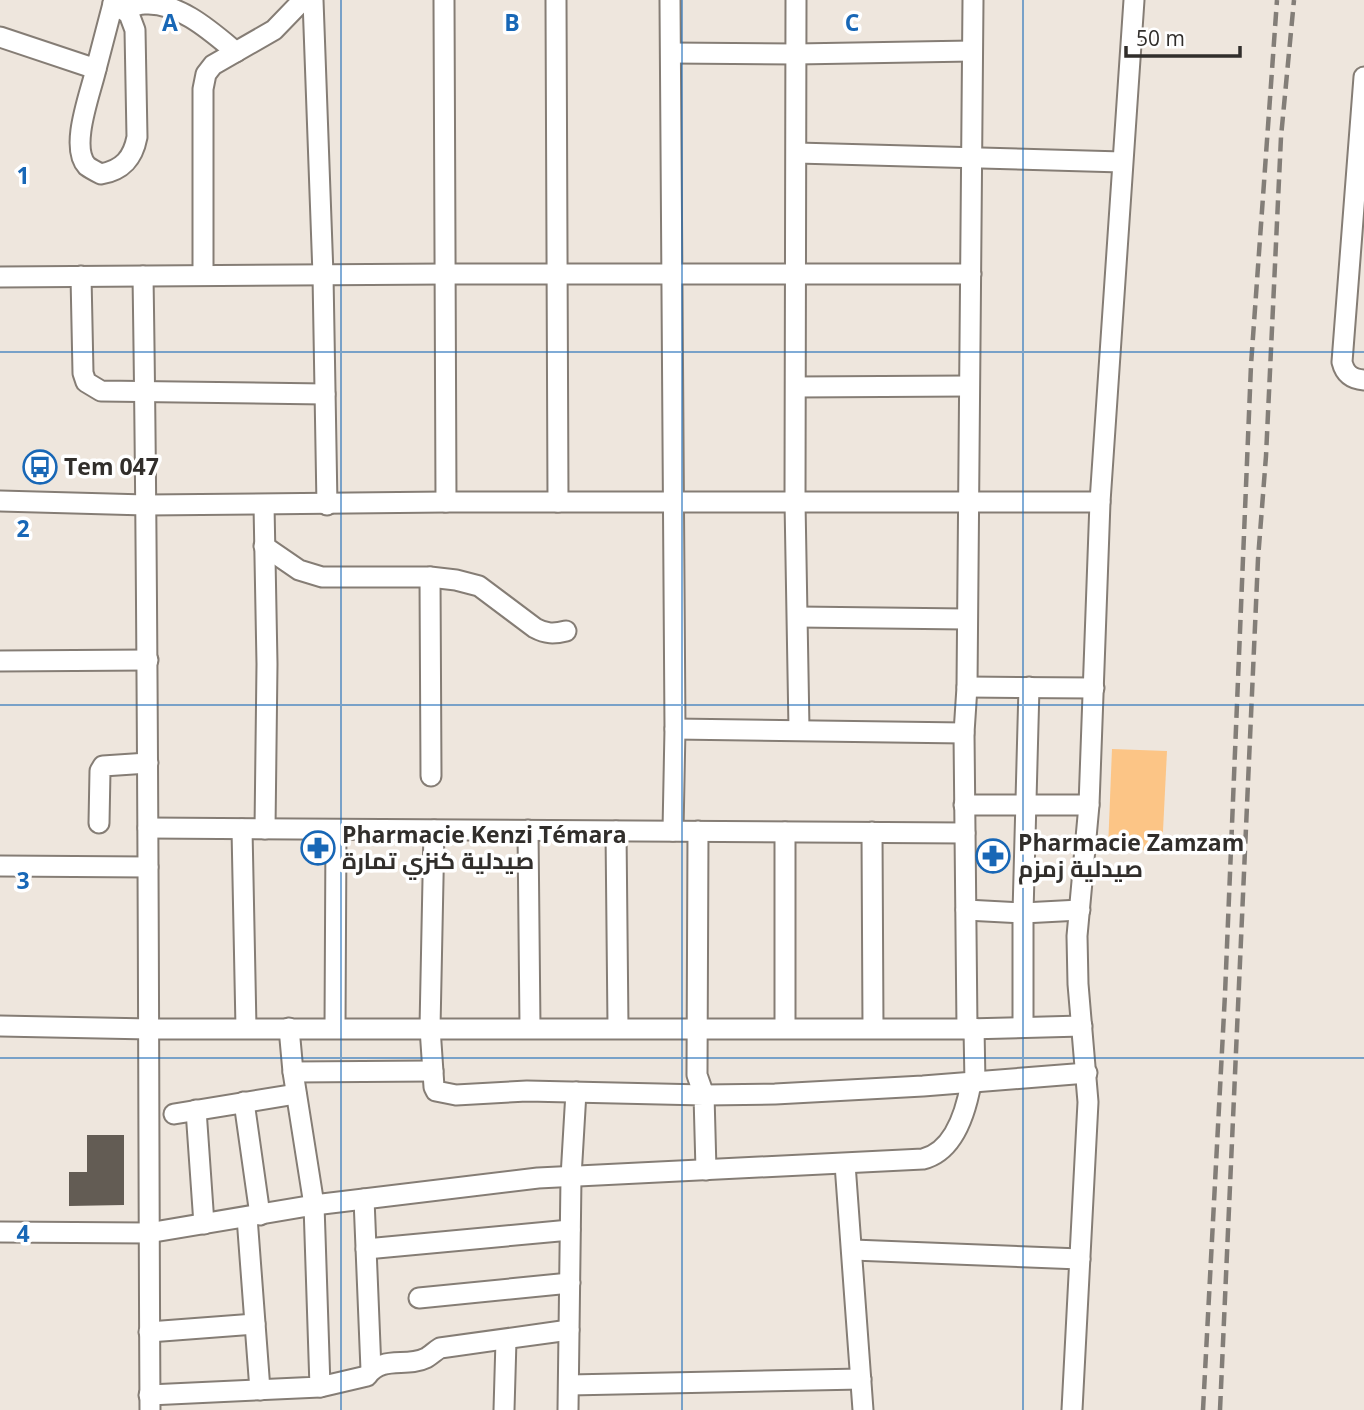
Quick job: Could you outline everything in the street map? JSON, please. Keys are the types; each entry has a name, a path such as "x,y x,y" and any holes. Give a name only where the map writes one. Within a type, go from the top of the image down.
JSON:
{"street":[{"path":"203,275 203,89 206,74 213,65 274,30 303,0"},
{"path":"313,0 323,275 327,505"},
{"path":"444,0 446,502"},
{"path":"556,0 558,502"},
{"path":"670,0 671,504 675,729 673,831"},
{"path":"796,0 795,502 799,729"},
{"path":"0,1232 148,1233 314,1205 538,1178 845,1164 923,1159 938,1154 955,1132 973,1083 965,910 964,733 967,687 973,0"},
{"path":"1072,1410 1087,1129 1087,1073 1077,948 1088,805 1100,502 1134,0"},
{"path":"117,4 166,3 205,27 236,52"},
{"path":"117,4 129,14 135,30 137,136 135,150 126,163 115,172 102,174 88,166 80,153 81,129 96,69 117,4"},
{"path":"0,37 96,69"},
{"path":"671,52 796,54 972,51"},
{"path":"1364,77 1342,362 1347,374 1364,380"},
{"path":"797,153 1122,162"},
{"path":"0,277 971,274"},
{"path":"81,276 83,373 86,382 100,391 325,394"},
{"path":"143,276 148,660 150,1402 260,1390 320,1387 367,1376 380,1364 425,1359 440,1348 569,1330"},
{"path":"796,387 969,386"},
{"path":"0,501 146,505 1100,502"},
{"path":"264,505 267,664 265,829"},
{"path":"264,546 299,570 322,577 430,577 479,586 544,633 566,631"},
{"path":"430,577 431,776"},
{"path":"798,617 966,619"},
{"path":"0,661 148,660"},
{"path":"967,687 1094,688"},
{"path":"1023,1026 1029,687"},
{"path":"675,729 964,733"},
{"path":"99,823 100,771 103,766 148,763"},
{"path":"964,805 1088,805"},
{"path":"148,828 965,833"},
{"path":"243,829 246,1028"},
{"path":"335,830 335,1028"},
{"path":"435,830 430,1028 434,1087 436,1091 444,1094 527,1091 775,1094 973,1083 1087,1073"},
{"path":"527,830 530,1027"},
{"path":"616,831 618,1027"},
{"path":"698,831 697,1075 704,1095 706,1170"},
{"path":"785,832 785,1027"},
{"path":"872,832 873,1028"},
{"path":"0,866 148,867"},
{"path":"965,910 1023,913 1080,910"},
{"path":"0,1026 150,1029 1082,1026"},
{"path":"289,1028 296,1094 314,1205 320,1387"},
{"path":"293,1072 433,1071"},
{"path":"568,1410 571,1177 576,1092"},
{"path":"174,1114 296,1094"},
{"path":"244,1102 253,1216 255,1324 260,1390"},
{"path":"196,1110 204,1224"},
{"path":"845,1164 863,1410"},
{"path":"364,1199 371,1370"},
{"path":"366,1249 570,1230"},
{"path":"853,1250 1080,1259"},
{"path":"419,1298 570,1283"},
{"path":"149,1332 255,1324"},
{"path":"504,1410 506,1340"},
{"path":"569,1385 861,1379"}],"shaded area":[{"path":"1112,749 1167,751 1162,851 1108,849"}],"building":[{"path":"87,1135 124,1135 124,1205 69,1206 69,1172 87,1172"}],"railway":[{"path":"1203,1410 1225,994 1251,365 1277,0"},
{"path":"1220,1410 1258,559 1266,456 1281,137 1294,0"}],"place":[{"name":"Tem 047","path":"40,467"},
{"name":"Pharmacie Kenzi Témara صيدلية كنزي تمارة","path":"318,848"},
{"name":"Pharmacie Zamzam صيدلية زمزم","path":"993,856"}]}
